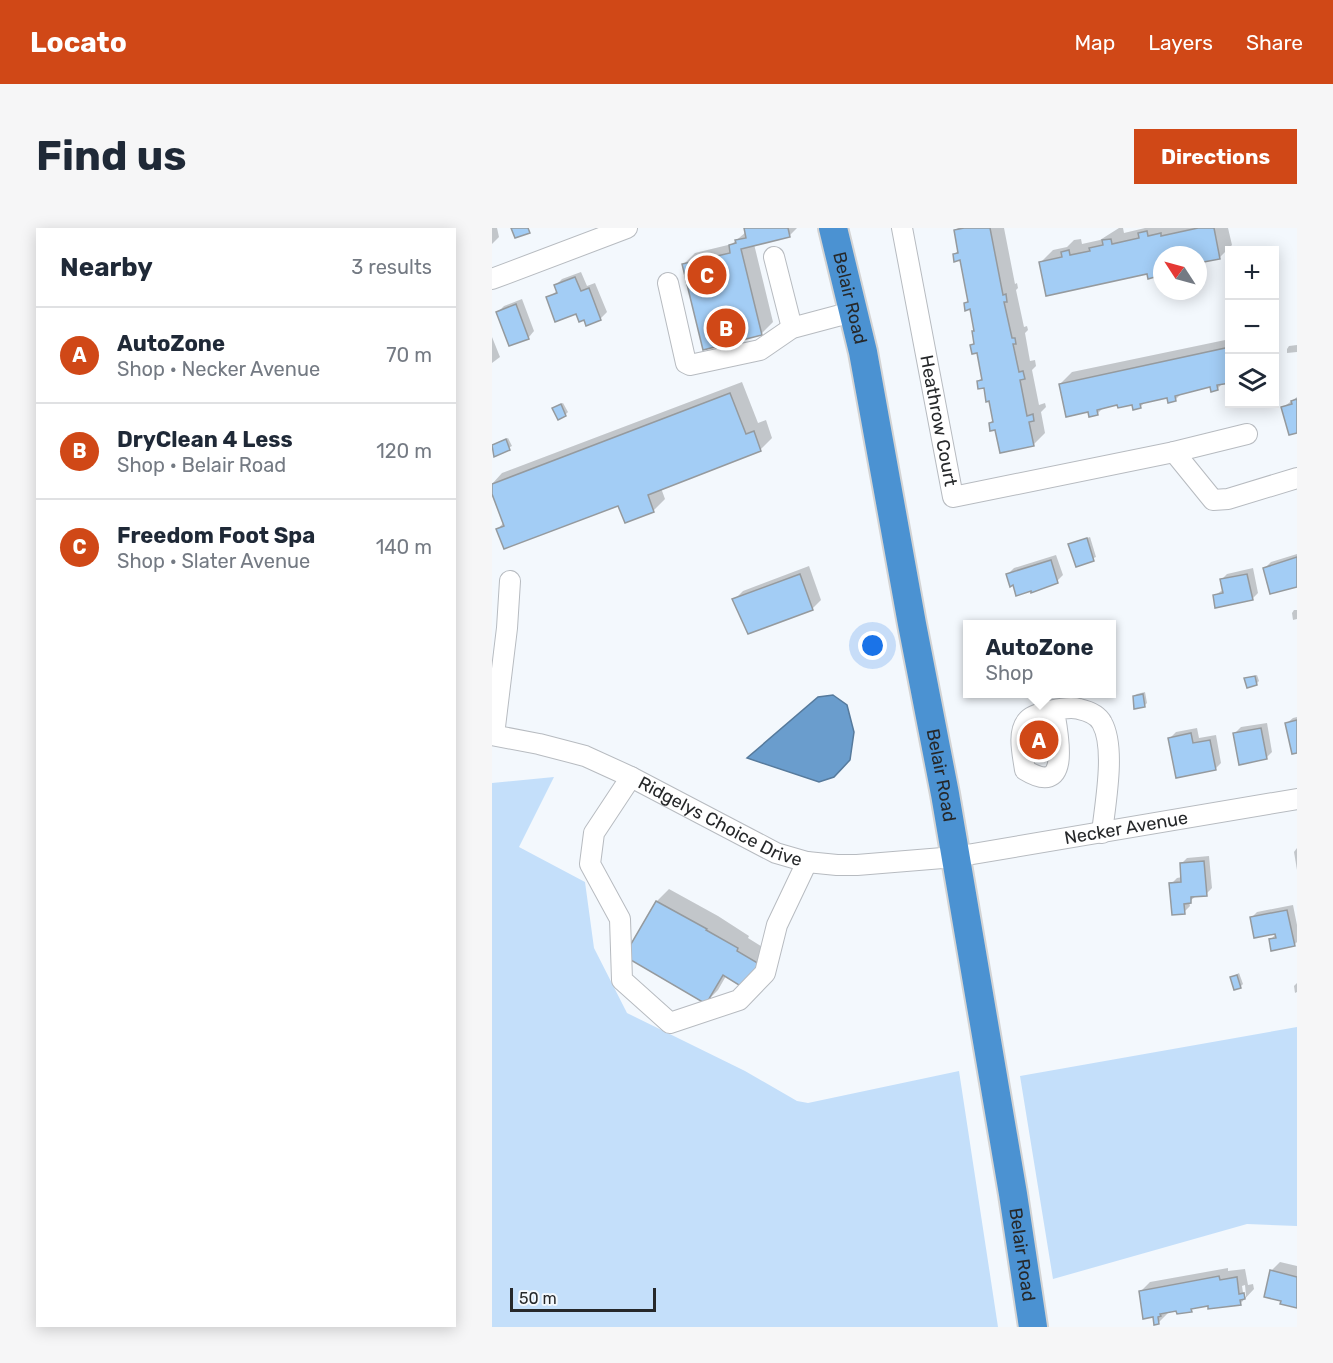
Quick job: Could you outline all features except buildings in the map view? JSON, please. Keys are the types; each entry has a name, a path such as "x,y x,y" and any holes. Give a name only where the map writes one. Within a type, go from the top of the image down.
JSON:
{"highway":[{"name":"Belair Road","path":"833,228 863,352 877,424 955,857 1013,1194 1033,1327"}],"street":[{"path":"492,279 627,228"},
{"name":"Heathrow Court","path":"902,228 953,497 1174,452 1247,434"},
{"path":"774,257 792,328"},
{"path":"668,283 686,363 690,365 760,350 792,328 852,312"},
{"path":"1174,452 1213,500 1228,499 1297,478"},
{"path":"493,735 507,628 510,581"},
{"path":"1054,711 1077,708 1093,713 1102,723 1108,747 1108,768 1102,833"},
{"name":"Ridgelys Choice Drive","path":"493,735 585,756 631,777 757,845 807,862 857,865 955,857"},
{"path":"631,777 594,832 590,864 620,919 622,980 670,1023 739,1000 765,973 777,925 807,862"},
{"name":"Necker Avenue","path":"955,857 1297,799"}],"shaded area":[{"path":"554,777 519,847 585,882 594,948 627,1013 745,1071 797,1101 808,1103 959,1071 998,1327 492,1327 492,783"},
{"path":"1297,1027 1297,1226 1247,1224 1053,1279 1020,1076"}],"water":[{"path":"833,695 847,705 854,732 850,760 834,777 819,782 747,758 818,697"}],"place":[{"name":"Freedom Foot Spa","path":"707,275"},
{"name":"DryClean 4 Less","path":"726,328"},
{"name":"AutoZone","path":"1039,740"}]}
